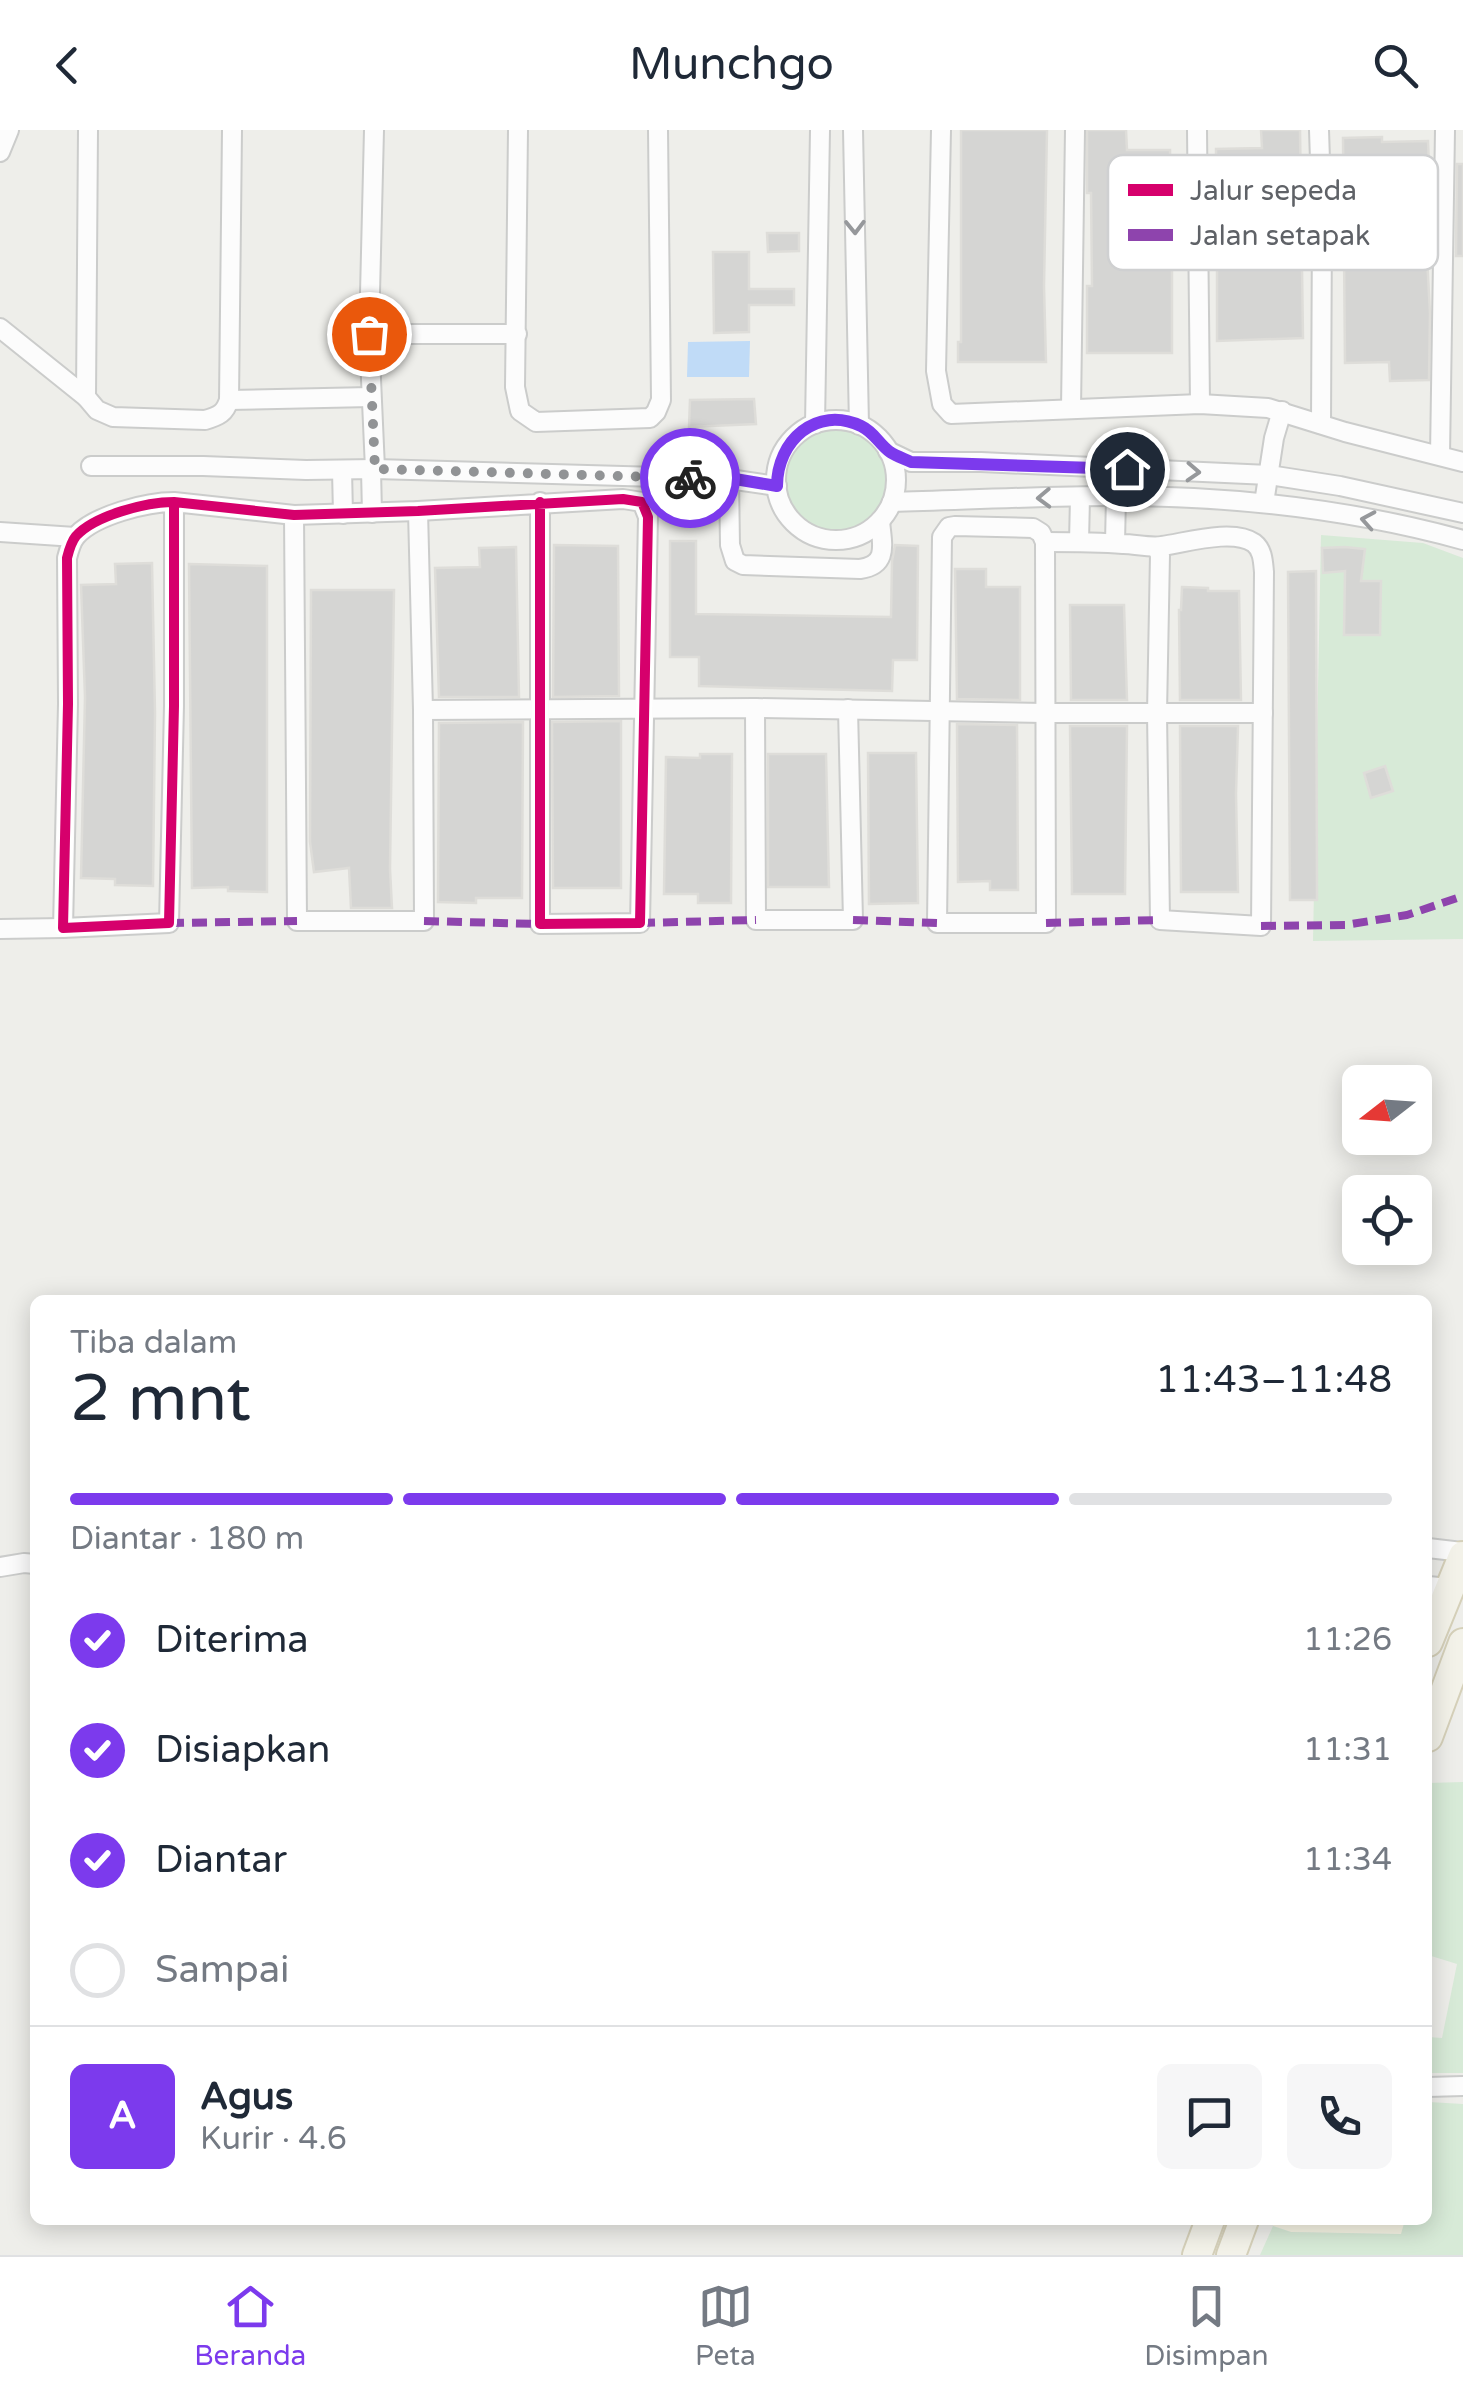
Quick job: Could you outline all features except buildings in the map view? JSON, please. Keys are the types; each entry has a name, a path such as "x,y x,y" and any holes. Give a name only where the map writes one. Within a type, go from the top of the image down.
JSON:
{"main road":[{"path":"1432,1620 1438,1587 1463,1554"},
{"path":"1432,1726 1463,1643"},
{"path":"1197,2255 1208,2225"},
{"path":"1231,2255 1242,2225"}],"street":[{"path":"0,152 8,130"},
{"path":"86,397 88,130"},
{"path":"0,328 97,410 113,417 206,420 226,410 232,130"},
{"path":"372,513 369,334 374,130"},
{"path":"518,130 515,387 520,411 536,422 650,418 656,412 660,400 658,130"},
{"path":"816,424 820,130"},
{"path":"853,130 858,424"},
{"path":"941,130 936,371 942,404 951,414 1200,404 1282,411 1463,462"},
{"path":"1071,408 1075,130"},
{"path":"1197,130 1197,155"},
{"path":"1319,130 1320,155"},
{"path":"1440,455 1445,130"},
{"path":"1199,270 1200,404"},
{"path":"1321,424 1322,270"},
{"path":"369,334 517,334"},
{"path":"229,400 372,397"},
{"path":"1264,502 1282,411"},
{"path":"888,451 896,476 892,502 872,529 851,538 818,537 798,526 779,498 777,486 783,453 796,436 816,424 837,420 858,424 888,451 911,462 1268,475 1463,513"},
{"path":"91,466 729,478 777,486"},
{"path":"342,470 343,514"},
{"path":"729,478 730,545 736,561 743,565 870,568 881,556 880,521"},
{"path":"892,502 1080,496 1264,502 1463,540"},
{"path":"1079,542 1080,496"},
{"path":"1114,543 1116,496"},
{"path":"0,929 168,923 174,502"},
{"path":"62,928 67,558 75,537 100,521 142,504 174,502 294,515 540,502 642,502 646,509 640,922 540,924 540,502"},
{"path":"294,515 296,921 424,920 418,511"},
{"path":"955,526 1027,527 1037,530 1045,542 1046,923 937,923 942,537 948,527 955,526"},
{"path":"0,532 75,537"},
{"path":"1045,542 1156,548 1228,537 1254,543 1260,550 1264,572 1261,926 1160,920 1160,554 1156,548"},
{"path":"423,710 755,708 1263,713"},
{"path":"755,708 756,920 853,920 848,709"},
{"path":"1432,1549 1463,1554"},
{"path":"0,1567 30,1564"},
{"path":"1432,2087 1463,2086"}],"shaded area":[{"path":"1404,2225 1402,2234 1291,2232 1273,2226"}],"green space":[{"path":"836,427 857,431 874,443 886,460 890,481 886,502 874,519 857,531 836,535 815,531 798,519 786,502 782,481 786,460 798,443 815,431"},
{"path":"1321,535 1423,543 1463,558 1463,939 1313,941"},
{"path":"1463,1782 1463,2073 1432,2073 1432,2037 1442,2038 1457,1964 1432,1956 1432,1783"},
{"path":"1432,2102 1463,2104 1463,2255 1260,2255 1273,2226 1291,2232 1401,2234 1404,2225 1432,2225"}],"water":[{"path":"750,341 749,377 687,377 688,342"}],"marked path":[{"path":"1261,926 1345,925 1407,915 1463,896"},
{"path":"640,923 756,920"},
{"path":"853,920 937,923"},
{"path":"1046,923 1160,920"},
{"path":"169,923 297,921"},
{"path":"424,921 540,924"}],"cycle path":[{"path":"174,502 169,923 63,928 67,558 76,536 96,522 136,507 174,502 294,515 418,511 623,499 642,502 648,517 640,923 540,924 540,502"}],"way so far":[{"path":"369,334 375,469 690,478"}],"route":[{"path":"690,478 729,478 777,486 783,453 796,436 816,424 837,420 858,424 888,451 911,462 1127,469"}]}
